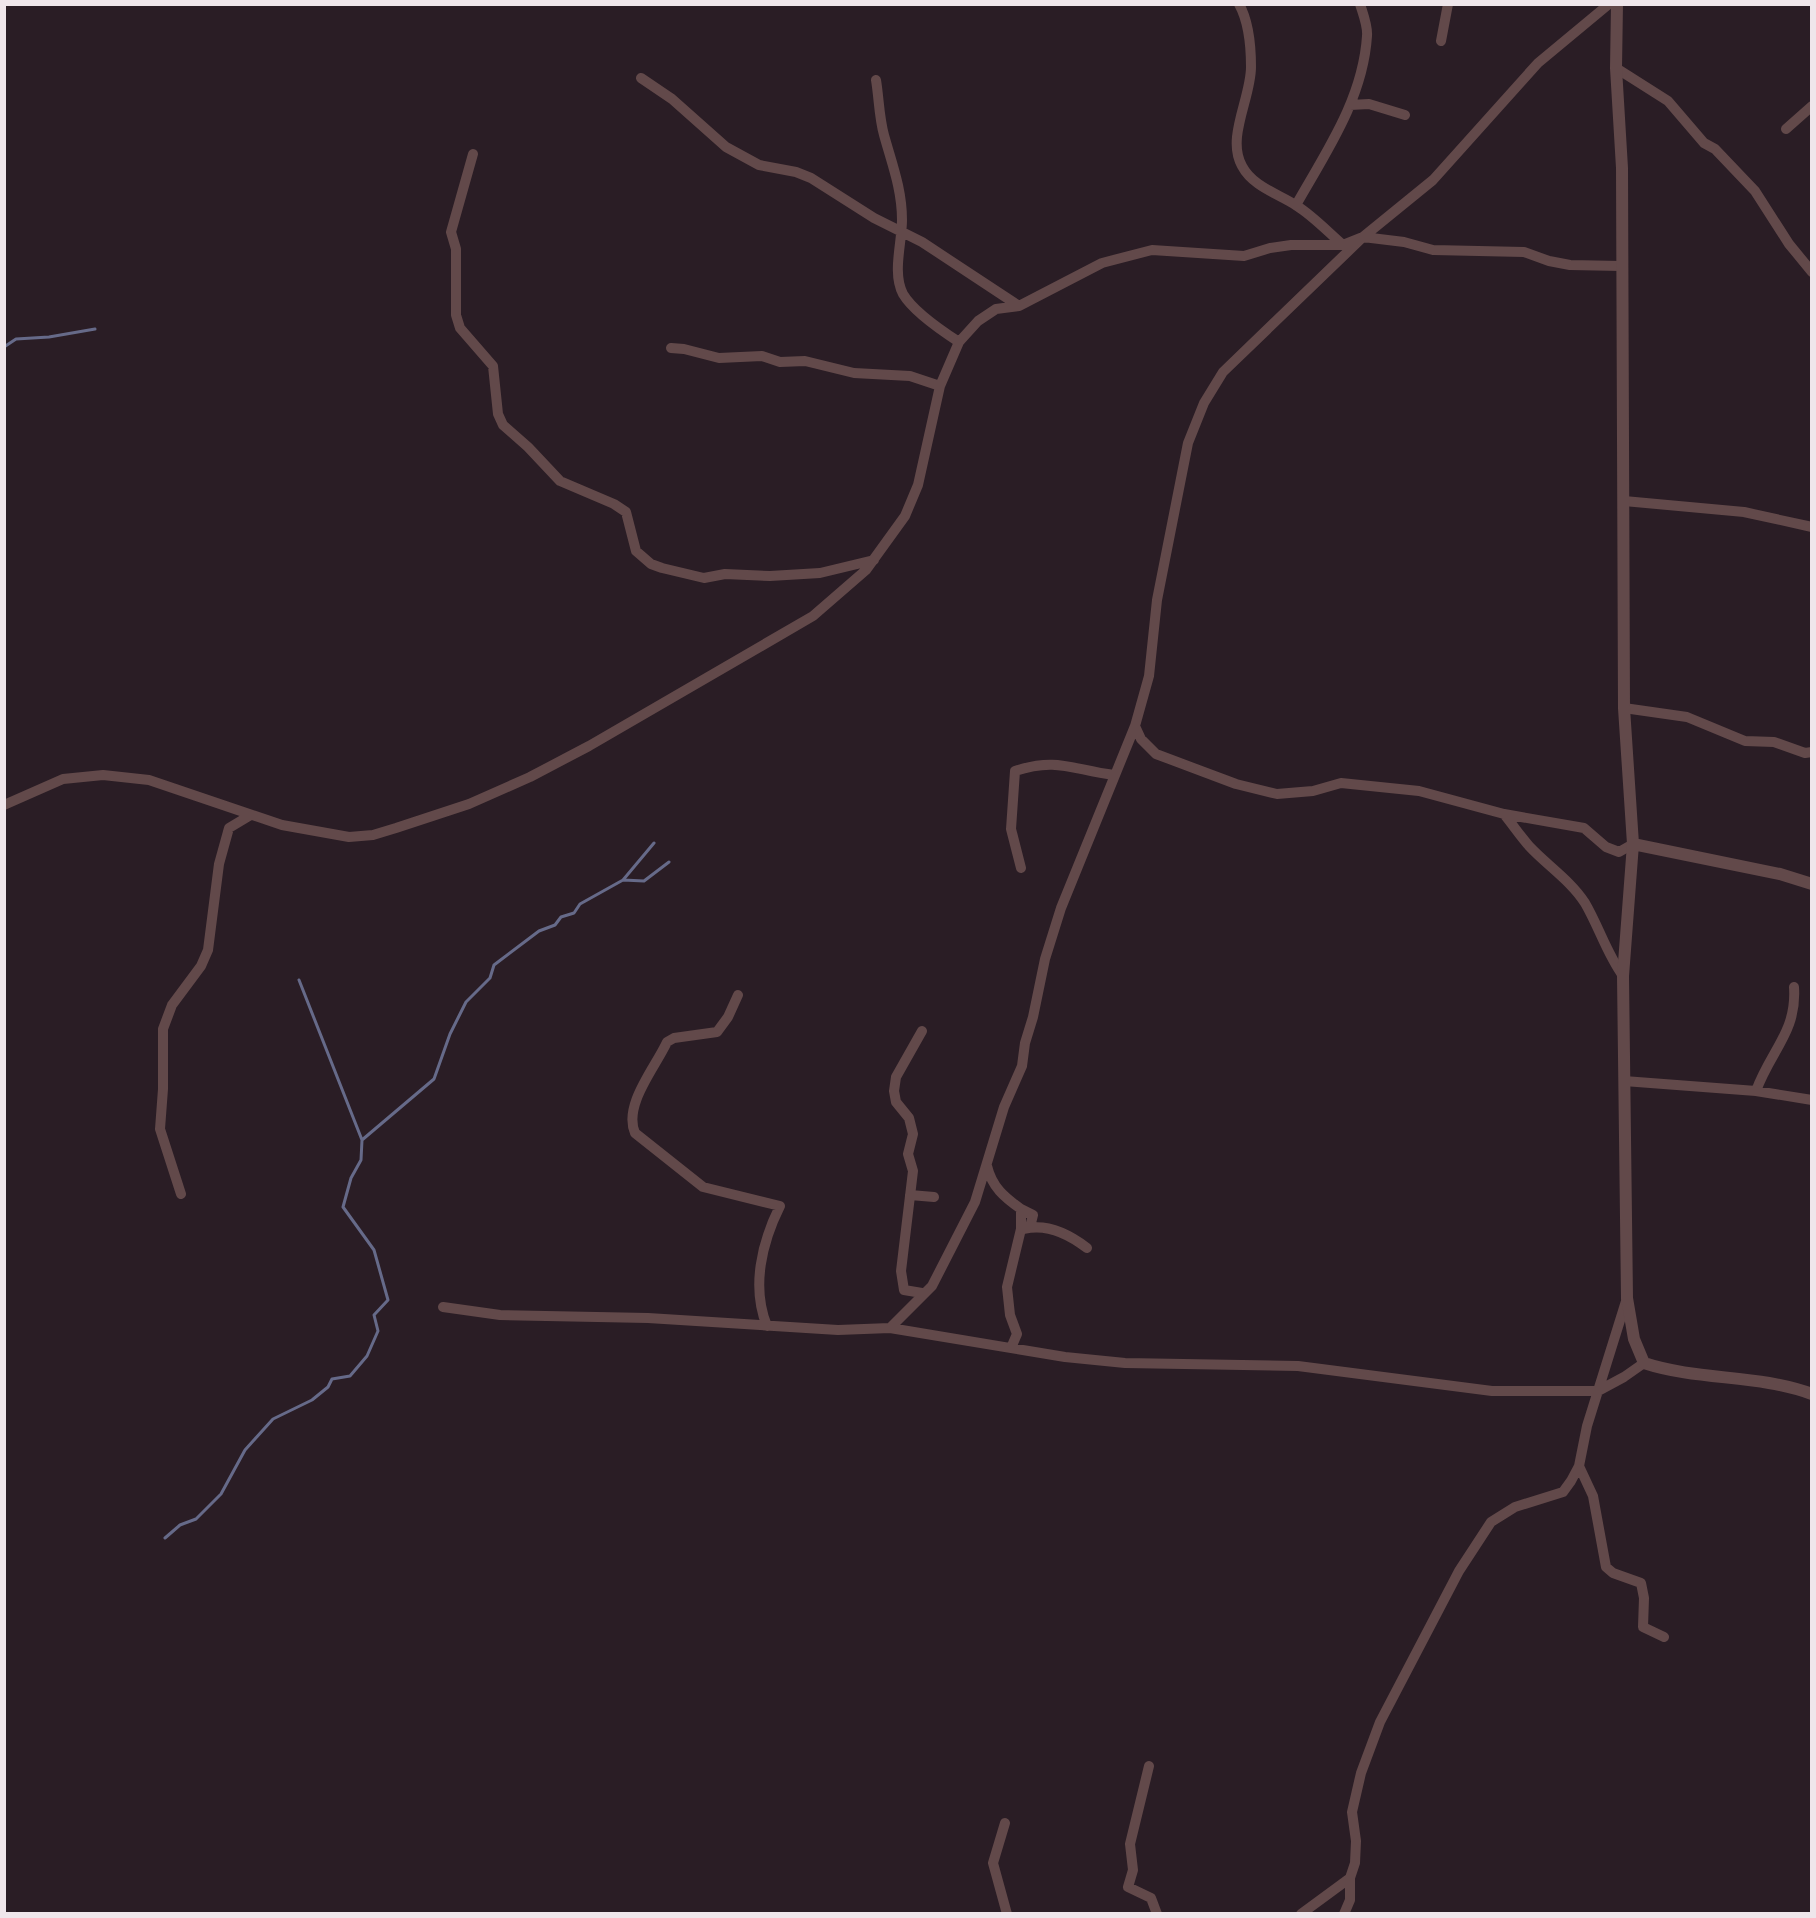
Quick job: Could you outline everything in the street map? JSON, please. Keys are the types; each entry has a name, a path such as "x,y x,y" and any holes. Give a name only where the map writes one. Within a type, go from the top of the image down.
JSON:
{"street":[{"path":"1239,4 1247,26 1251,68 1237,139 1241,165 1250,177 1272,193 1296,205 1343,245"},
{"path":"1296,205 1357,90 1367,34 1360,4"},
{"path":"1441,41 1448,4"},
{"path":"890,1328 922,1293 932,1286 975,1202 1004,1107 1022,1066 1025,1043 1045,959 1061,909 1135,726 1149,676 1157,600 1188,443 1204,403 1223,372 1363,237 1433,180 1538,63 1609,4"},
{"path":"1617,4 1616,69 1622,168 1624,708 1633,844 1623,976 1626,1298 1634,1339 1644,1363"},
{"path":"1616,69 1668,100 1704,143 1715,149 1755,191 1789,244 1812,272"},
{"path":"641,78 672,99 726,147 759,165 796,172 811,178 922,242 1019,306"},
{"path":"876,80 884,134 899,184 902,232 898,274 904,295 940,330 959,342"},
{"path":"1350,105 1369,104 1405,115"},
{"path":"1786,129 1812,106"},
{"path":"473,154 451,232 456,249 456,315 460,328 493,366 498,414 503,425 528,447 551,474 560,481 614,504 626,513 636,551 651,564 680,574 704,578 725,574 770,576 820,573 874,560"},
{"path":"4,805 63,779 103,775 148,780 249,816 282,825 349,837 384,832 469,804 530,777 589,746 813,616 866,570 904,516 918,485 940,386 959,342 978,321 996,309 1019,306 1102,263 1152,250 1244,256 1291,244 1343,245 1363,237 1404,242 1433,250 1524,252 1549,261 1570,265 1621,266"},
{"path":"671,348 719,358 762,356 780,362 806,361 854,373 910,376 940,386"},
{"path":"1624,501 1744,512 1812,527"},
{"path":"1624,708 1687,717 1745,741 1774,742 1805,753 1812,752"},
{"path":"1135,726 1141,739 1156,754 1236,784 1277,794 1313,791 1346,783 1419,791 1504,814 1584,828 1606,847 1619,852 1633,844 1780,874 1812,884"},
{"path":"1021,868 1011,829 1015,771 1035,764 1062,763 1114,776"},
{"path":"1504,814 1530,846 1568,882 1585,904 1608,945 1611,959 1623,976"},
{"path":"181,1194 160,1129 164,1029 172,1005 201,966 208,950 219,864 229,828 249,816"},
{"path":"1756,1091 1764,1069 1792,1023 1796,1008 1794,987"},
{"path":"738,995 728,1017 717,1032 674,1038 667,1042 634,1100 631,1124 635,1133 703,1187 780,1206 768,1233 760,1279 759,1306 767,1326"},
{"path":"907,1311 901,1271 913,1171 908,1154 912,1127 909,1118 896,1102 894,1091 896,1077 922,1031"},
{"path":"1624,1082 1756,1091 1812,1100"},
{"path":"986,1161 997,1189 1021,1209 1033,1215 1025,1228 1007,1287 1010,1315 1023,1350"},
{"path":"910,1195 934,1197"},
{"path":"1025,1228 1068,1234 1088,1248"},
{"path":"904,1290 922,1293"},
{"path":"1344,1914 1350,1900 1350,1878 1355,1852 1352,1812 1361,1773 1380,1722 1459,1570 1491,1522 1515,1507 1563,1492 1579,1466 1598,1391 1626,1298"},
{"path":"443,1307 500,1315 648,1318 838,1330 890,1328 1065,1358 1125,1363 1298,1366 1492,1391 1598,1391 1644,1363 1684,1374 1774,1383 1812,1394"},
{"path":"1011,1348 1017,1334"},
{"path":"1579,1466 1593,1496 1606,1567 1613,1573 1641,1582 1644,1598 1643,1627 1664,1637"},
{"path":"1149,1766 1130,1844 1133,1870 1128,1887 1151,1898 1157,1914"},
{"path":"1005,1823 993,1863 1007,1914"},
{"path":"1301,1914 1350,1878"}],"waterway":[{"path":"4,347 16,339 49,337 95,329"},
{"path":"362,1140 434,1079 450,1034 466,1002 490,978 494,965 539,931 555,925 561,917 574,913 580,904 623,880 654,843"},
{"path":"623,880 644,881 669,862"},
{"path":"165,1538 180,1525 196,1519 221,1494 245,1450 273,1419 312,1400 328,1387 332,1379 350,1376 367,1356 378,1331 374,1315 388,1300 374,1250 343,1207 351,1178 361,1160 362,1140 299,980"}]}
